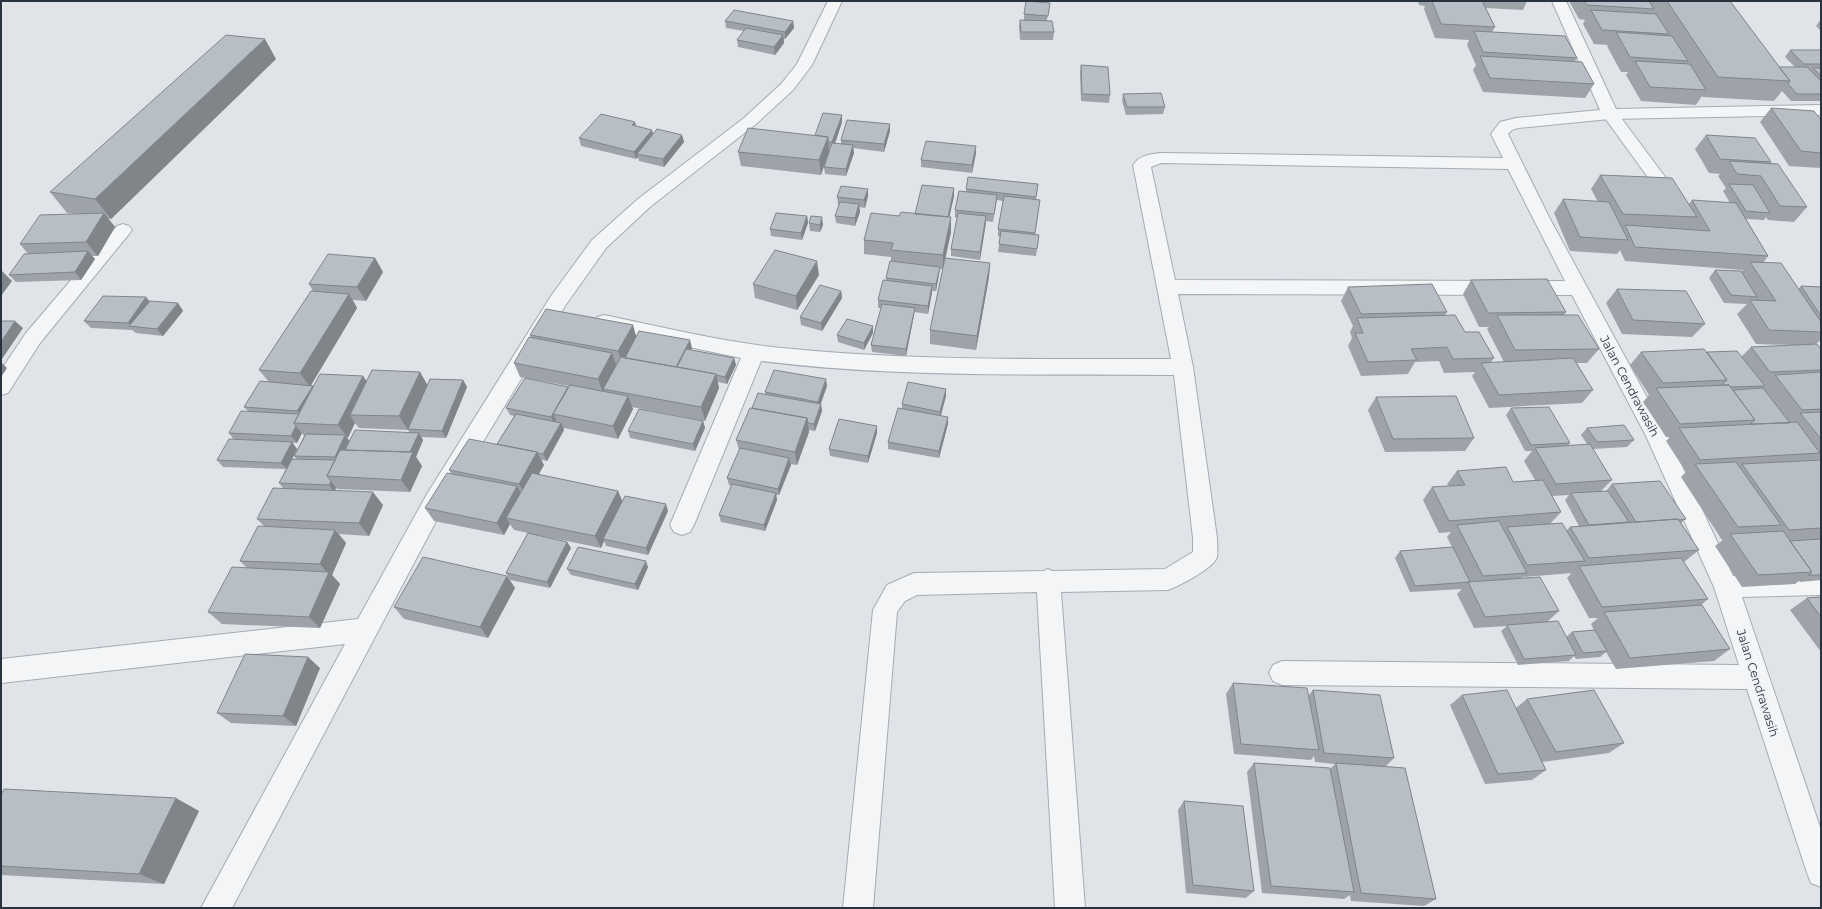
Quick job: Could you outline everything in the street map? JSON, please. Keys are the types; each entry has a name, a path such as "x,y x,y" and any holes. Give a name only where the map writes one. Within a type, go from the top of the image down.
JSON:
{"street":[{"path":"216,908 435,501 552,310 599,244 644,203 750,121 787,88 804,65 835,1"},
{"path":"1559,1 1610,114 1676,204"},
{"path":"1610,114 1821,110"},
{"name":"Jalan Cendrawasih","path":"1610,114 1522,122 1506,126 1499,134 1513,164 1657,436 1726,587 1821,873"},
{"path":"858,908 885,610 896,593 914,584 1048,580 1168,579 1205,557 1205,538 1184,367 1142,164 1149,160 1161,158 1513,164"},
{"path":"1,387 34,338 123,230"},
{"path":"1167,287 1578,288"},
{"path":"552,310 754,352 928,365 1184,367"},
{"path":"682,525 754,352"},
{"path":"1615,358 1639,358"},
{"path":"1048,580 1070,908"},
{"path":"1726,587 1821,584"},
{"path":"1,671 365,630"},
{"path":"1282,673 1756,677"}],"building":[{"path":"1026,1 1050,3 1048,16 1024,14"},
{"path":"1432,1 1482,1 1495,27 1441,24"},
{"path":"1584,1 1649,1 1654,9 1587,5"},
{"path":"1667,1 1730,1 1790,81 1718,77"},
{"path":"734,10 793,21 785,32 725,21"},
{"path":"1591,10 1656,14 1669,34 1602,30"},
{"path":"1020,20 1052,21 1054,32 1021,32"},
{"path":"746,28 783,35 774,47 737,40"},
{"path":"1474,31 1565,36 1577,58 1483,52"},
{"path":"1616,32 1672,36 1688,61 1630,57"},
{"path":"226,35 265,39 95,199 50,192"},
{"path":"1790,50 1821,50 1821,64 1804,64"},
{"path":"1480,56 1582,62 1594,84 1490,78"},
{"path":"1635,61 1690,64 1706,90 1650,87"},
{"path":"1081,65 1108,67 1110,95 1082,94"},
{"path":"1779,67 1807,67 1821,81 1821,94 1797,94 1788,84 1790,81"},
{"path":"1813,68 1821,68 1821,76"},
{"path":"1161,93 1165,107 1127,107 1123,94"},
{"path":"1771,108 1814,111 1821,120 1821,153 1801,151"},
{"path":"823,113 842,115 832,142 828,142 828,137 815,135"},
{"path":"601,114 635,122 632,125 652,130 634,152 579,138"},
{"path":"847,120 890,124 884,144 841,140"},
{"path":"748,128 828,137 819,160 738,152"},
{"path":"657,129 682,135 663,159 637,154"},
{"path":"1706,135 1755,138 1771,162 1720,159"},
{"path":"926,141 976,146 972,165 921,160"},
{"path":"832,143 853,145 846,169 824,167"},
{"path":"1729,161 1778,164 1807,207 1780,206 1761,176 1737,174"},
{"path":"1600,175 1672,178 1697,217 1623,214"},
{"path":"968,177 1038,184 1036,197 966,189"},
{"path":"1729,184 1753,185 1770,213 1746,211"},
{"path":"922,185 954,188 948,217 915,214"},
{"path":"841,186 868,189 864,200 837,197"},
{"path":"959,191 997,195 994,214 955,210"},
{"path":"1004,196 1040,200 1035,233 998,229"},
{"path":"1563,199 1609,202 1628,240 1580,237"},
{"path":"1692,200 1736,203 1768,256 1635,247 1625,225 1710,231"},
{"path":"840,202 859,204 855,218 835,216"},
{"path":"901,212 951,217 943,255 891,250 893,243 864,240 871,213 899,216"},
{"path":"104,213 86,242 20,244 40,215"},
{"path":"776,213 807,216 801,233 770,229"},
{"path":"958,213 986,216 980,252 951,249"},
{"path":"811,216 822,217 820,225 809,223"},
{"path":"1001,231 1039,235 1037,249 999,244"},
{"path":"775,250 817,261 796,296 753,284"},
{"path":"88,251 75,272 9,275 24,254"},
{"path":"328,254 375,258 357,287 309,284"},
{"path":"945,258 990,263 977,336 930,330"},
{"path":"890,261 940,267 936,284 886,278"},
{"path":"1750,262 1781,263 1821,322 1821,332 1769,330 1750,300 1776,301"},
{"path":"1715,270 1741,271 1757,297 1731,295"},
{"path":"1547,279 1566,312 1488,313 1471,280"},
{"path":"883,280 932,286 928,306 878,300"},
{"path":"1432,284 1447,312 1361,314 1348,287"},
{"path":"820,285 841,291 821,323 800,317"},
{"path":"1801,286 1821,287 1821,316"},
{"path":"1617,289 1686,291 1705,324 1633,320"},
{"path":"311,291 349,294 300,373 259,370"},
{"path":"103,296 146,297 128,323 84,321"},
{"path":"150,301 178,303 157,329 129,326"},
{"path":"882,304 915,308 906,349 871,345"},
{"path":"546,309 633,325 618,351 530,335"},
{"path":"1455,315 1465,332 1479,332 1494,358 1453,359 1447,347 1411,349 1417,360 1368,362 1355,333 1363,333 1357,318"},
{"path":"1497,315 1578,315 1599,349 1515,350"},
{"path":"847,319 873,326 864,343 837,335"},
{"path":"1,321 15,321 1,342"},
{"path":"639,331 690,340 676,367 625,358"},
{"path":"529,337 612,353 598,379 514,363"},
{"path":"1817,344 1821,349 1821,370 1770,372 1751,347"},
{"path":"686,349 734,358 725,377 677,367"},
{"path":"1704,349 1727,380 1663,383 1641,352"},
{"path":"1737,351 1765,386 1731,387 1723,384 1727,380 1707,352"},
{"path":"621,357 716,374 701,407 603,389"},
{"path":"1573,358 1593,390 1499,395 1481,363"},
{"path":"372,370 420,372 399,416 350,415"},
{"path":"774,370 826,379 818,402 765,392"},
{"path":"1821,372 1821,409 1802,410 1775,375"},
{"path":"320,374 363,376 338,425 294,423"},
{"path":"525,378 568,387 551,417 506,408"},
{"path":"430,379 463,380 442,431 408,429"},
{"path":"260,381 313,386 297,411 244,407"},
{"path":"908,382 946,389 940,412 902,404"},
{"path":"570,385 628,396 613,426 553,414"},
{"path":"1729,385 1755,420 1680,424 1656,388"},
{"path":"1763,388 1790,423 1751,423 1755,420 1733,390"},
{"path":"758,393 821,404 814,424 808,423 807,418 752,408"},
{"path":"1456,396 1474,438 1393,439 1376,397"},
{"path":"1549,407 1570,443 1531,445 1511,408"},
{"path":"750,408 807,418 795,452 736,440"},
{"path":"898,408 948,417 939,451 888,442"},
{"path":"639,409 703,421 693,444 628,431"},
{"path":"241,411 299,414 294,423 296,426 291,436 229,433"},
{"path":"1821,412 1821,439 1800,413"},
{"path":"516,414 561,423 543,454 497,444"},
{"path":"839,419 877,426 868,456 829,449"},
{"path":"1797,422 1820,453 1700,460 1679,428"},
{"path":"1624,425 1634,440 1597,442 1587,428"},
{"path":"355,430 419,433 410,452 345,450"},
{"path":"306,434 345,435 335,457 294,456"},
{"path":"229,439 292,442 281,463 217,460"},
{"path":"469,439 537,452 519,484 449,470"},
{"path":"1590,444 1612,480 1556,484 1535,448"},
{"path":"740,448 789,458 778,489 727,478"},
{"path":"340,450 413,452 401,480 327,476"},
{"path":"292,459 335,460 327,476 331,481 329,485 279,483"},
{"path":"1821,460 1821,528 1789,530 1742,464"},
{"path":"1736,462 1781,525 1738,527 1695,464"},
{"path":"1506,467 1513,482 1543,480 1561,512 1449,521 1432,487 1465,485 1457,471"},
{"path":"447,473 517,486 497,523 425,508"},
{"path":"532,473 618,491 595,536 506,518"},
{"path":"1660,481 1686,519 1636,522 1612,484"},
{"path":"732,484 776,493 764,525 719,515"},
{"path":"273,488 373,492 359,523 257,519"},
{"path":"1608,491 1629,522 1589,525 1571,493"},
{"path":"625,496 666,504 646,548 603,539"},
{"path":"1678,519 1699,550 1589,558 1570,527"},
{"path":"1499,521 1527,573 1483,576 1457,525"},
{"path":"1562,523 1585,561 1527,565 1507,527"},
{"path":"258,526 335,530 320,564 240,561"},
{"path":"1783,531 1812,572 1758,575 1730,534"},
{"path":"528,533 567,542 547,582 506,573"},
{"path":"1821,539 1821,575 1808,575 1812,572 1790,541"},
{"path":"578,547 646,561 635,584 567,569"},
{"path":"1453,547 1470,582 1415,586 1400,551"},
{"path":"423,557 507,576 480,627 394,607"},
{"path":"1681,558 1708,599 1602,607 1579,566"},
{"path":"232,567 329,572 309,617 208,612"},
{"path":"1540,577 1559,611 1485,617 1468,582"},
{"path":"1821,597 1821,617 1807,598"},
{"path":"1702,605 1730,649 1630,658 1604,612"},
{"path":"1558,621 1576,655 1524,659 1507,625"},
{"path":"1595,630 1607,651 1583,653 1572,632"},
{"path":"245,654 308,657 283,716 217,713"},
{"path":"1233,683 1307,688 1319,750 1241,744"},
{"path":"1313,690 1380,695 1394,758 1324,753"},
{"path":"1507,690 1546,770 1498,774 1462,695"},
{"path":"1594,690 1624,743 1556,752 1527,699"},
{"path":"1254,763 1330,768 1354,892 1271,886"},
{"path":"1336,763 1405,768 1436,899 1361,893"},
{"path":"4,789 176,798 139,874 1,866 1,795"},
{"path":"1184,801 1243,806 1254,891 1193,885"}]}
